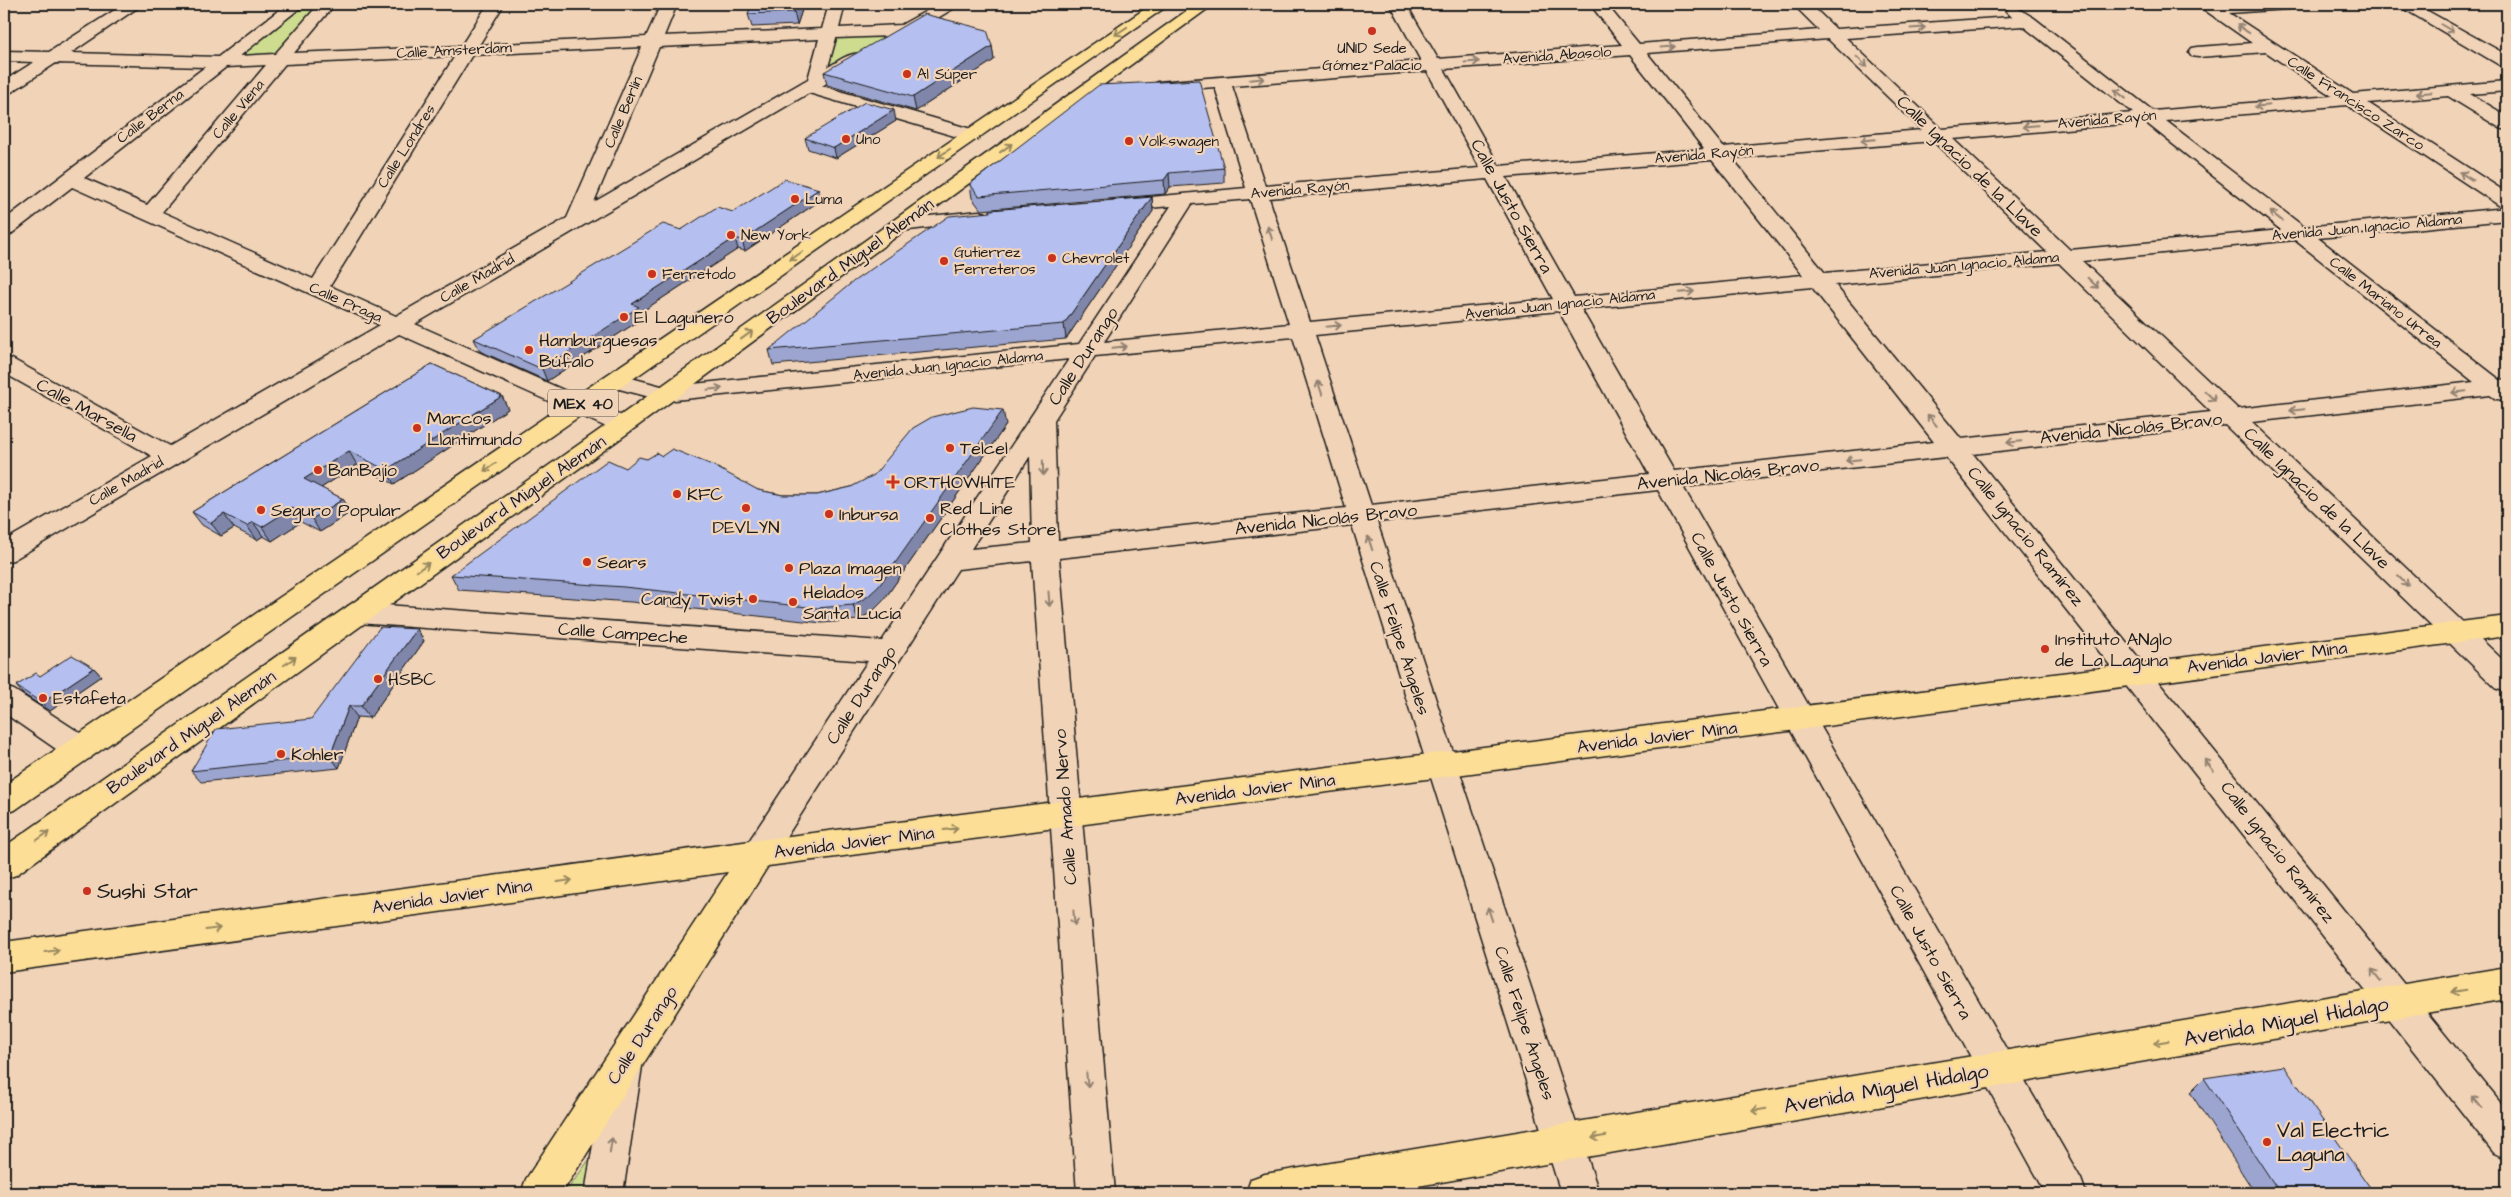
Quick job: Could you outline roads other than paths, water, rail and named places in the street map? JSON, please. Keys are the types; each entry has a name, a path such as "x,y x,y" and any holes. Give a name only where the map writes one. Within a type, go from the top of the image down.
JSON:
{"main road":[{"name":"Boulevard Miguel Alemán","path":"4,801 1162,4"},
{"name":"Boulevard Miguel Alemán","path":"4,865 622,425 1206,4"},
{"name":"Avenida Javier Mina","path":"4,957 758,854 2507,626"},
{"path":"4,818 80,749"},
{"name":"Calle Durango","path":"540,1193 758,854"},
{"name":"Avenida Miguel Hidalgo","path":"1265,1193 2507,983"}],"street":[{"path":"4,89 134,4"},
{"name":"Calle Berna","path":"4,230 297,4"},
{"name":"Calle Viena","path":"150,214 327,4"},
{"name":"Calle Londres","path":"317,289 496,4"},
{"name":"Calle Berlín","path":"576,220 669,4"},
{"path":"837,4 811,84 971,135"},
{"name":"Calle Madrid","path":"4,553 950,4"},
{"name":"Calle Justo Sierra","path":"1398,4 2067,1193"},
{"name":"Calle Ignacio Ramírez","path":"1598,4 2137,674 2507,1140"},
{"name":"Calle Ignacio de la Llave","path":"1801,4 2507,680"},
{"name":"Calle Mariano Urrea","path":"2005,4 2299,234 2503,390"},
{"path":"2209,7 2288,4"},
{"path":"2404,4 2507,62"},
{"name":"Calle Francisco Zarco","path":"2209,7 2507,202"},
{"name":"Avenida Abasolo","path":"1146,88 1832,34 2028,21"},
{"name":"Calle Amsterdam","path":"4,56 220,62 653,40 904,30"},
{"path":"2198,52 2270,47"},
{"name":"Calle Felipe Ángeles","path":"1222,82 1580,1193"},
{"name":"Avenida Rayón","path":"1097,207 2507,86"},
{"path":"1086,90 1117,90"},
{"path":"2452,90 2507,124"},
{"name":"Calle Praga","path":"69,178 622,425"},
{"name":"Calle Durango","path":"758,854 888,652 950,561 1186,198"},
{"name":"Avenida Juan Ignacio Aldama","path":"616,380 665,394 1566,303 2507,214"},
{"path":"900,225 999,216"},
{"name":"Calle Marsella","path":"4,364 170,456"},
{"name":"Avenida Nicolás Bravo","path":"950,561 2232,417 2503,390"},
{"name":"Calle Amado Nervo","path":"1042,420 1045,550 1096,1193"},
{"name":"Calle Campeche","path":"358,613 888,652"},
{"path":"4,698 80,749"},
{"path":"604,1193 625,1062"}],"place":[{"name":"UNID Sede Gómez Palacio","path":"1372,31"},
{"name":"Al Súper","path":"907,74"},
{"name":"Uno","path":"846,139"},
{"name":"Volkswagen","path":"1129,141"},
{"name":"Luma","path":"795,199"},
{"name":"New York","path":"731,235"},
{"name":"Chevrolet","path":"1052,258"},
{"name":"Gutierrez Ferreteros","path":"944,261"},
{"name":"Ferretodo","path":"652,274"},
{"name":"El Lagunero","path":"624,317"},
{"name":"Hamburguesas Búfalo","path":"529,350"},
{"name":"Marcos Llantimundo","path":"417,428"},
{"name":"Telcel","path":"950,448"},
{"name":"BanBajío","path":"318,470"},
{"name":"ORTHOWHITE","path":"893,482"},
{"name":"KFC","path":"677,494"},
{"name":"DEVLYN","path":"746,508"},
{"name":"Seguro Popular","path":"261,510"},
{"name":"Inbursa","path":"829,514"},
{"name":"Red Line Clothes Store","path":"930,518"},
{"name":"Sears","path":"587,562"},
{"name":"Plaza Imagen","path":"789,568"},
{"name":"Candy Twist","path":"753,599"},
{"name":"Helados Santa Lucía","path":"793,602"},
{"name":"Instituto ANglo de La Laguna","path":"2045,649"},
{"name":"HSBC","path":"378,679"},
{"name":"Estafeta","path":"43,698"},
{"name":"Kohler","path":"281,754"},
{"name":"Sushi Star","path":"87,891"},
{"name":"Val Electric Laguna","path":"2267,1142"}]}
